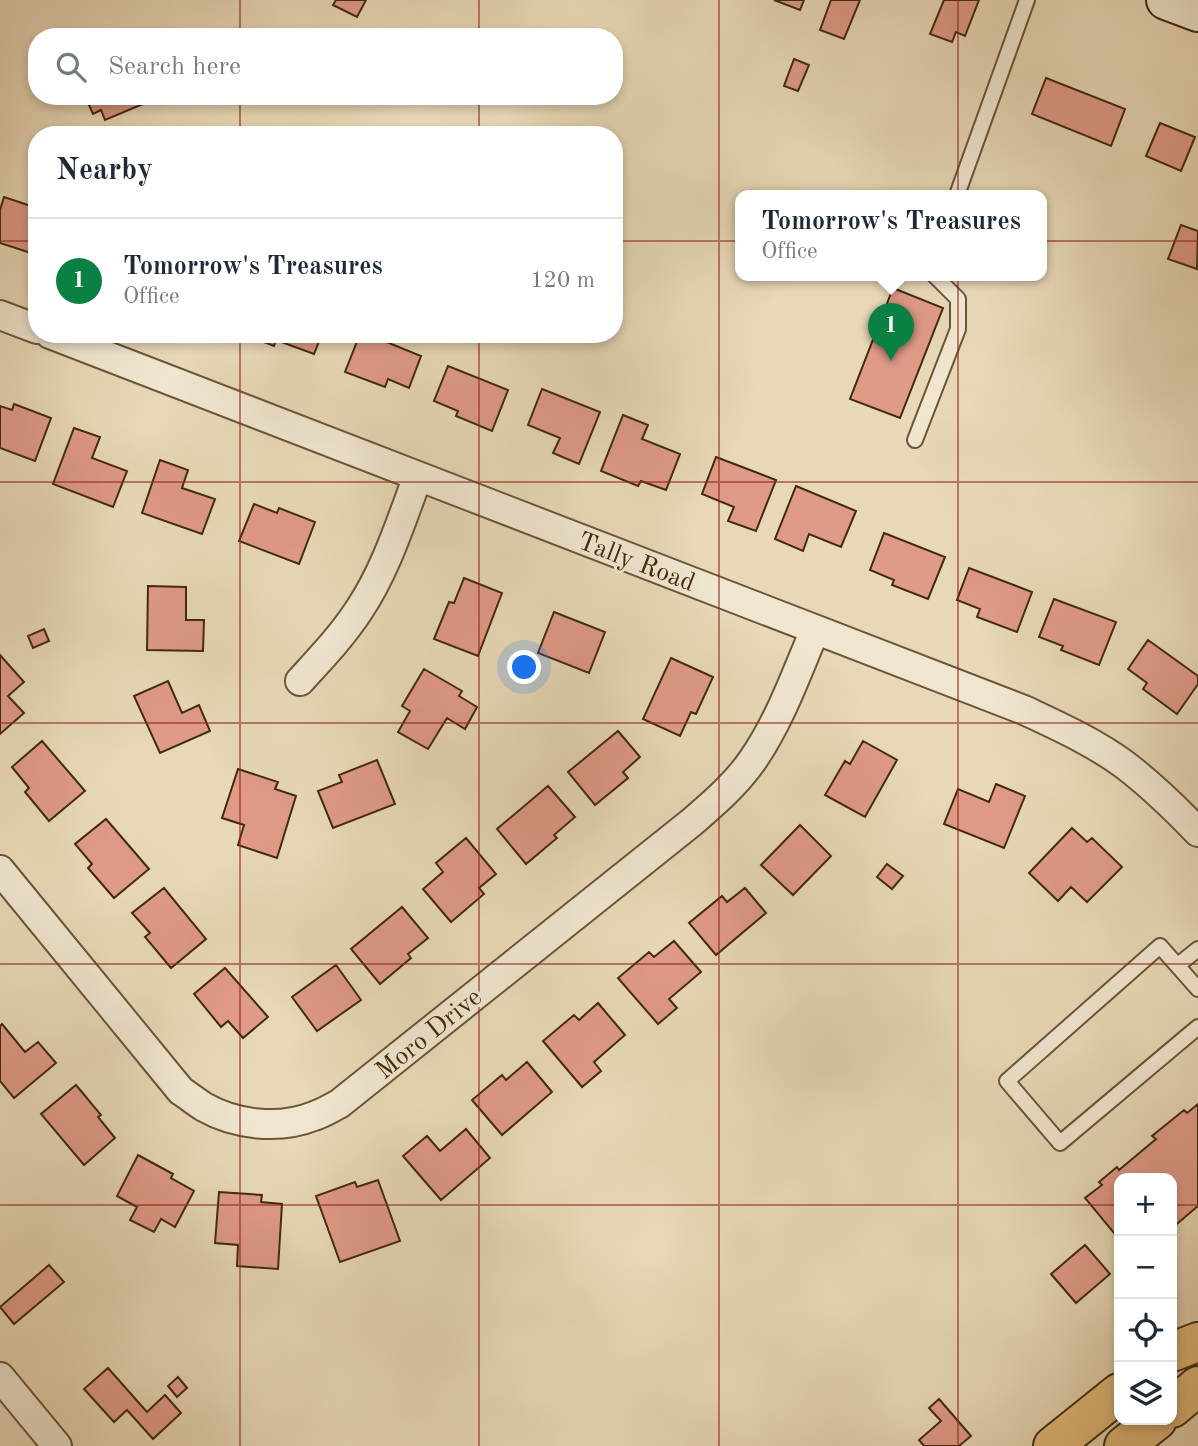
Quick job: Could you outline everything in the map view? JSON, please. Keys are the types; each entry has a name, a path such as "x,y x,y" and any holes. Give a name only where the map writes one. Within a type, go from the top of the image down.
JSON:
{"main road":[{"path":"1166,0 1198,12"},
{"path":"1177,1350 1198,1342"},
{"path":"1177,1404 1198,1386"},
{"path":"1054,1446 1114,1397"},
{"path":"1125,1446 1151,1425"}],"street":[{"path":"0,315 28,326"},
{"name":"Tally Road","path":"73,343 1024,710 1075,734 1123,764 1161,794 1198,832"},
{"path":"300,681 332,647 360,609 384,564 418,476"},
{"name":"Moro Drive","path":"0,870 181,1091 204,1107 228,1118 255,1124 284,1124 313,1117 339,1104 724,793 752,761 774,725 815,630"},
{"path":"0,1377 57,1446"}],"lane":[{"path":"959,190 1027,0"},
{"path":"915,440 958,329 958,299 940,281"},
{"path":"1198,989 1160,946 1007,1081 1060,1143 1198,1027"},
{"path":"1178,965 1198,949"}],"building":[{"path":"336,0 366,0 357,17 333,5"},
{"path":"774,0 804,0 800,10"},
{"path":"831,0 860,0 844,39 820,30"},
{"path":"944,0 979,0 965,36 956,32 952,42 930,34"},
{"path":"794,59 809,65 798,91 784,86"},
{"path":"1046,78 1125,109 1111,146 1032,114"},
{"path":"89,105 141,105 105,120 101,110 93,114"},
{"path":"1160,123 1195,137 1181,171 1146,156"},
{"path":"4,197 28,205 28,252 0,243 0,210"},
{"path":"1181,225 1198,231 1197,269 1168,259"},
{"path":"893,288 943,308 900,418 850,399"},
{"path":"284,343 318,343 314,354"},
{"path":"356,343 389,343 421,356 409,388 388,379 385,387 345,372"},
{"path":"448,366 508,390 492,431 456,416 458,411 434,401"},
{"path":"542,389 600,412 579,464 553,453 560,438 528,425"},
{"path":"14,404 51,418 35,461 0,448 0,406 12,410"},
{"path":"623,415 648,425 642,439 680,454 666,490 641,481 638,486 601,471"},
{"path":"74,428 100,437 92,458 127,471 113,507 53,484"},
{"path":"716,457 776,480 756,531 728,521 734,507 702,494"},
{"path":"160,460 188,470 182,488 215,499 202,534 142,513"},
{"path":"796,486 856,511 841,547 809,534 803,551 775,539"},
{"path":"254,504 277,513 279,508 315,522 299,564 239,541"},
{"path":"884,533 945,557 928,599 892,585 894,580 870,570"},
{"path":"969,568 1032,592 1017,632 977,617 980,609 957,600"},
{"path":"464,578 502,593 478,656 434,639 449,602 454,603"},
{"path":"148,586 186,587 186,620 204,620 203,651 147,650"},
{"path":"1054,599 1116,622 1099,665 1061,650 1063,646 1039,637"},
{"path":"554,612 605,632 589,673 538,653"},
{"path":"44,629 49,641 33,648 28,636"},
{"path":"1148,640 1198,676 1198,684 1177,714 1143,689 1147,683 1128,669"},
{"path":"0,655 24,682 8,696 24,713 0,734"},
{"path":"671,658 713,677 696,714 691,712 680,736 643,719"},
{"path":"424,669 462,691 459,696 477,707 465,729 447,718 428,749 398,732 410,711 402,706"},
{"path":"168,681 182,713 199,705 210,731 160,753 134,696"},
{"path":"618,731 640,757 623,772 628,778 595,805 568,772"},
{"path":"42,741 85,791 49,821 25,792 29,788 12,767"},
{"path":"863,741 897,760 865,817 825,795 845,761 850,764"},
{"path":"377,760 395,804 333,828 318,791 342,782 339,775"},
{"path":"238,769 278,782 275,789 296,796 277,858 238,845 244,825 222,818"},
{"path":"996,784 1025,796 1004,848 944,824 958,789 989,802"},
{"path":"548,786 575,817 554,835 557,838 526,864 497,829"},
{"path":"106,819 149,869 114,898 88,868 92,864 75,844"},
{"path":"800,825 831,856 793,895 761,865"},
{"path":"1072,828 1087,842 1092,838 1122,867 1087,902 1071,887 1058,901 1029,873"},
{"path":"466,838 496,874 479,888 484,894 451,922 423,889 443,872 436,863"},
{"path":"887,864 903,876 892,889 877,877"},
{"path":"164,888 206,939 171,968 145,937 150,933 132,913"},
{"path":"745,888 766,913 716,955 689,923 722,896 727,902"},
{"path":"402,907 428,938 408,954 411,958 380,984 351,949"},
{"path":"674,941 701,972 669,999 677,1008 658,1024 618,978 649,952 654,957"},
{"path":"336,965 361,1000 317,1031 292,997"},
{"path":"225,968 268,1017 243,1038 228,1021 221,1027 194,994"},
{"path":"598,1003 625,1035 594,1062 601,1071 582,1087 543,1041 574,1015 579,1020"},
{"path":"2,1024 25,1052 38,1042 56,1063 14,1098 0,1081"},
{"path":"527,1062 552,1092 502,1135 472,1100 502,1075 506,1080"},
{"path":"76,1085 101,1115 98,1117 115,1138 84,1165 41,1114"},
{"path":"1198,1104 1198,1206 1177,1224 1177,1173 1114,1173 1114,1233 1085,1198 1102,1185 1099,1182 1117,1167 1119,1170 1156,1139 1152,1136 1184,1110 1187,1113"},
{"path":"466,1129 490,1158 441,1200 403,1156 427,1136 440,1151"},
{"path":"138,1155 173,1174 171,1178 194,1191 175,1227 161,1219 154,1232 130,1220 137,1207 117,1196"},
{"path":"378,1180 400,1241 340,1262 316,1196 355,1182 357,1187"},
{"path":"219,1192 262,1195 261,1202 282,1204 278,1269 237,1266 238,1245 215,1243"},
{"path":"1085,1245 1110,1274 1076,1303 1051,1274"},
{"path":"49,1265 64,1282 14,1324 0,1307"},
{"path":"108,1368 147,1412 165,1395 181,1413 153,1439 127,1410 114,1422 84,1389"},
{"path":"178,1377 187,1388 177,1397 168,1386"},
{"path":"939,1399 971,1436 959,1446 924,1446 919,1440 941,1421 929,1408"}],"place":[{"name":"Tomorrow's Treasures","path":"891,361"}]}
